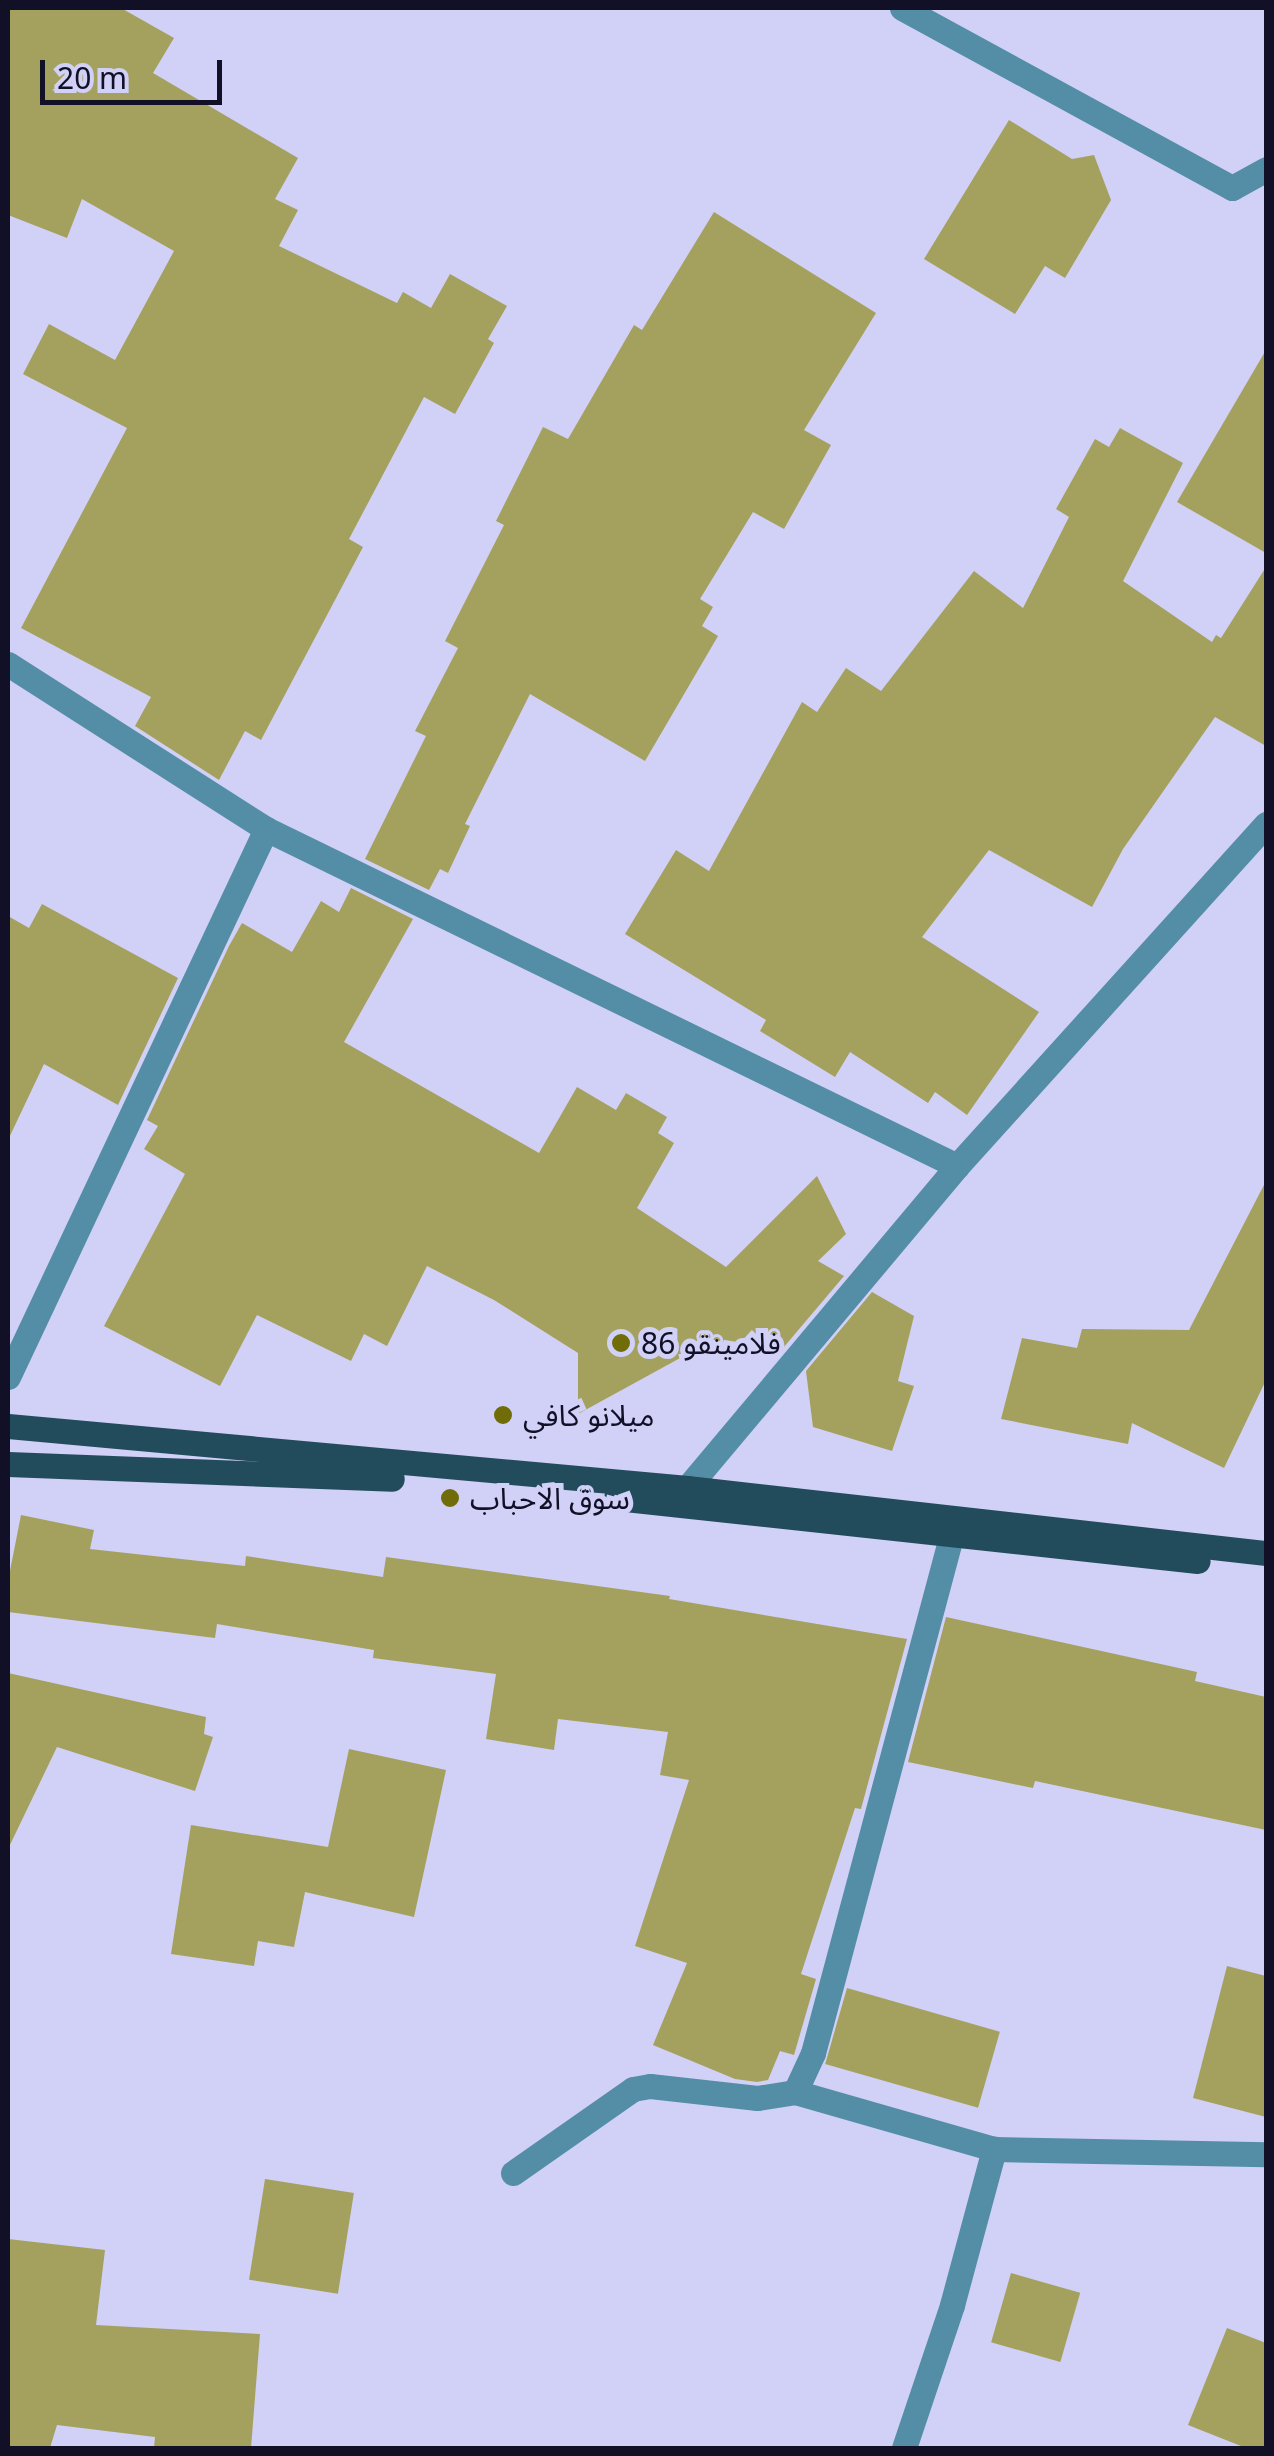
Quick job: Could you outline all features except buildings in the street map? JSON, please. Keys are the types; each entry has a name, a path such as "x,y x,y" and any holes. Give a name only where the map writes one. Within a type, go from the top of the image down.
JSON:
{"main road":[{"path":"8,1426 686,1488 1221,1555 1266,1569"},
{"path":"8,1464 384,1478 620,1499 951,1538 1221,1555 1266,1553"}],"street":[{"path":"902,8 1232,188 1266,169"},
{"path":"8,664 266,829 956,1166"},
{"path":"686,1488 956,1166 1266,824"},
{"path":"8,1378 266,829"},
{"path":"795,2092 813,2053 951,1538"},
{"path":"513,2173 633,2089 650,2086 757,2098 795,2092 994,2150 1266,2154"},
{"path":"904,2448 952,2305 994,2150"}],"place":[{"name":"فلامينقو 86","path":"621,1343"},
{"name":"ميلانو كافي","path":"503,1415"},
{"name":"سوق الاحباب","path":"450,1498"}]}
